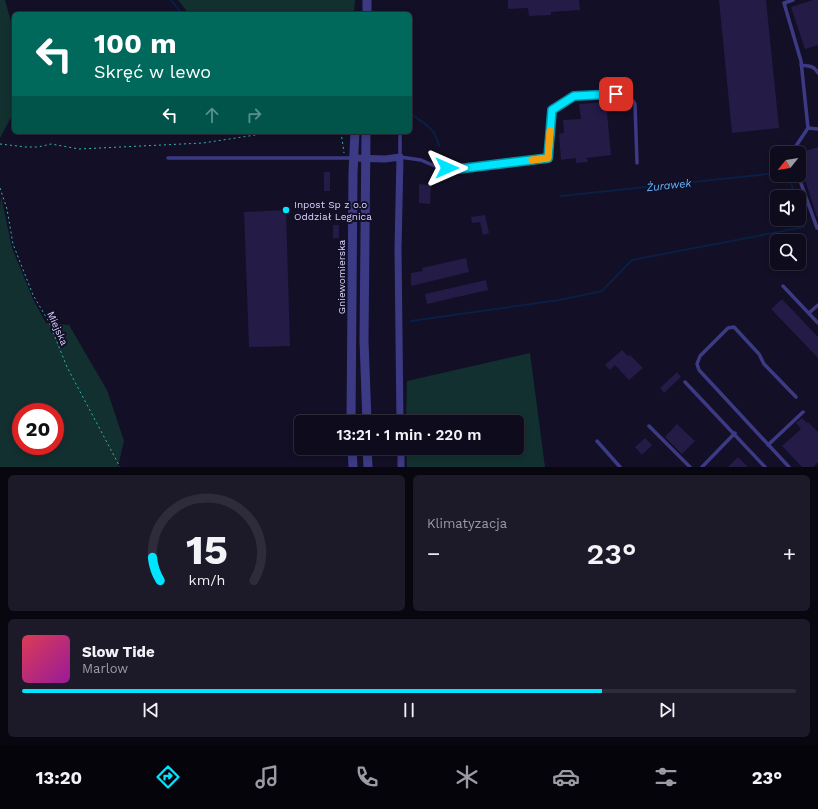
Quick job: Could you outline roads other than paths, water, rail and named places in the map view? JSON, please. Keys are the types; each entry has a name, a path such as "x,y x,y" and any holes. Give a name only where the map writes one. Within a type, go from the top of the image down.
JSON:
{"street":[{"path":"367,0 367,12"},
{"name":"Gniewomierska","path":"351,415 349,158 355,134"},
{"path":"366,134 364,341 366,415"},
{"path":"349,158 365,159 400,157 398,248 400,415"},
{"path":"352,455 353,467"},
{"path":"367,455 368,467"},
{"path":"401,455 401,467"}],"lane":[{"path":"793,0 784,3 802,65 808,128 796,146"},
{"path":"802,65 811,66 815,68 818,73"},
{"path":"400,134 400,157 421,160 437,167 458,169 548,158 552,110 574,96 616,94 631,98 635,104 637,163"},
{"path":"808,128 818,129"},
{"path":"168,158 349,158"},
{"path":"801,182 817,228 818,227"},
{"path":"783,286 818,323"},
{"path":"808,313 818,305"},
{"path":"789,467 699,370 697,364 700,356 728,328 734,327 759,354 764,364 796,397"},
{"path":"685,382 766,467"},
{"path":"768,445 803,412"},
{"path":"649,426 690,467"},
{"path":"702,467 735,434"},
{"path":"597,441 620,467"}],"waterway":[{"name":"Żurawek","path":"171,0 180,12"},
{"name":"Żurawek","path":"412,114 432,130 439,146"},
{"name":"Żurawek","path":"561,196 770,174"},
{"name":"Żurawek","path":"791,182 793,190"},
{"path":"411,321 559,300 602,291 632,260 804,226"}],"place":[{"name":"Inpost Sp z o.o Oddział Legnica","path":"286,210"}]}
